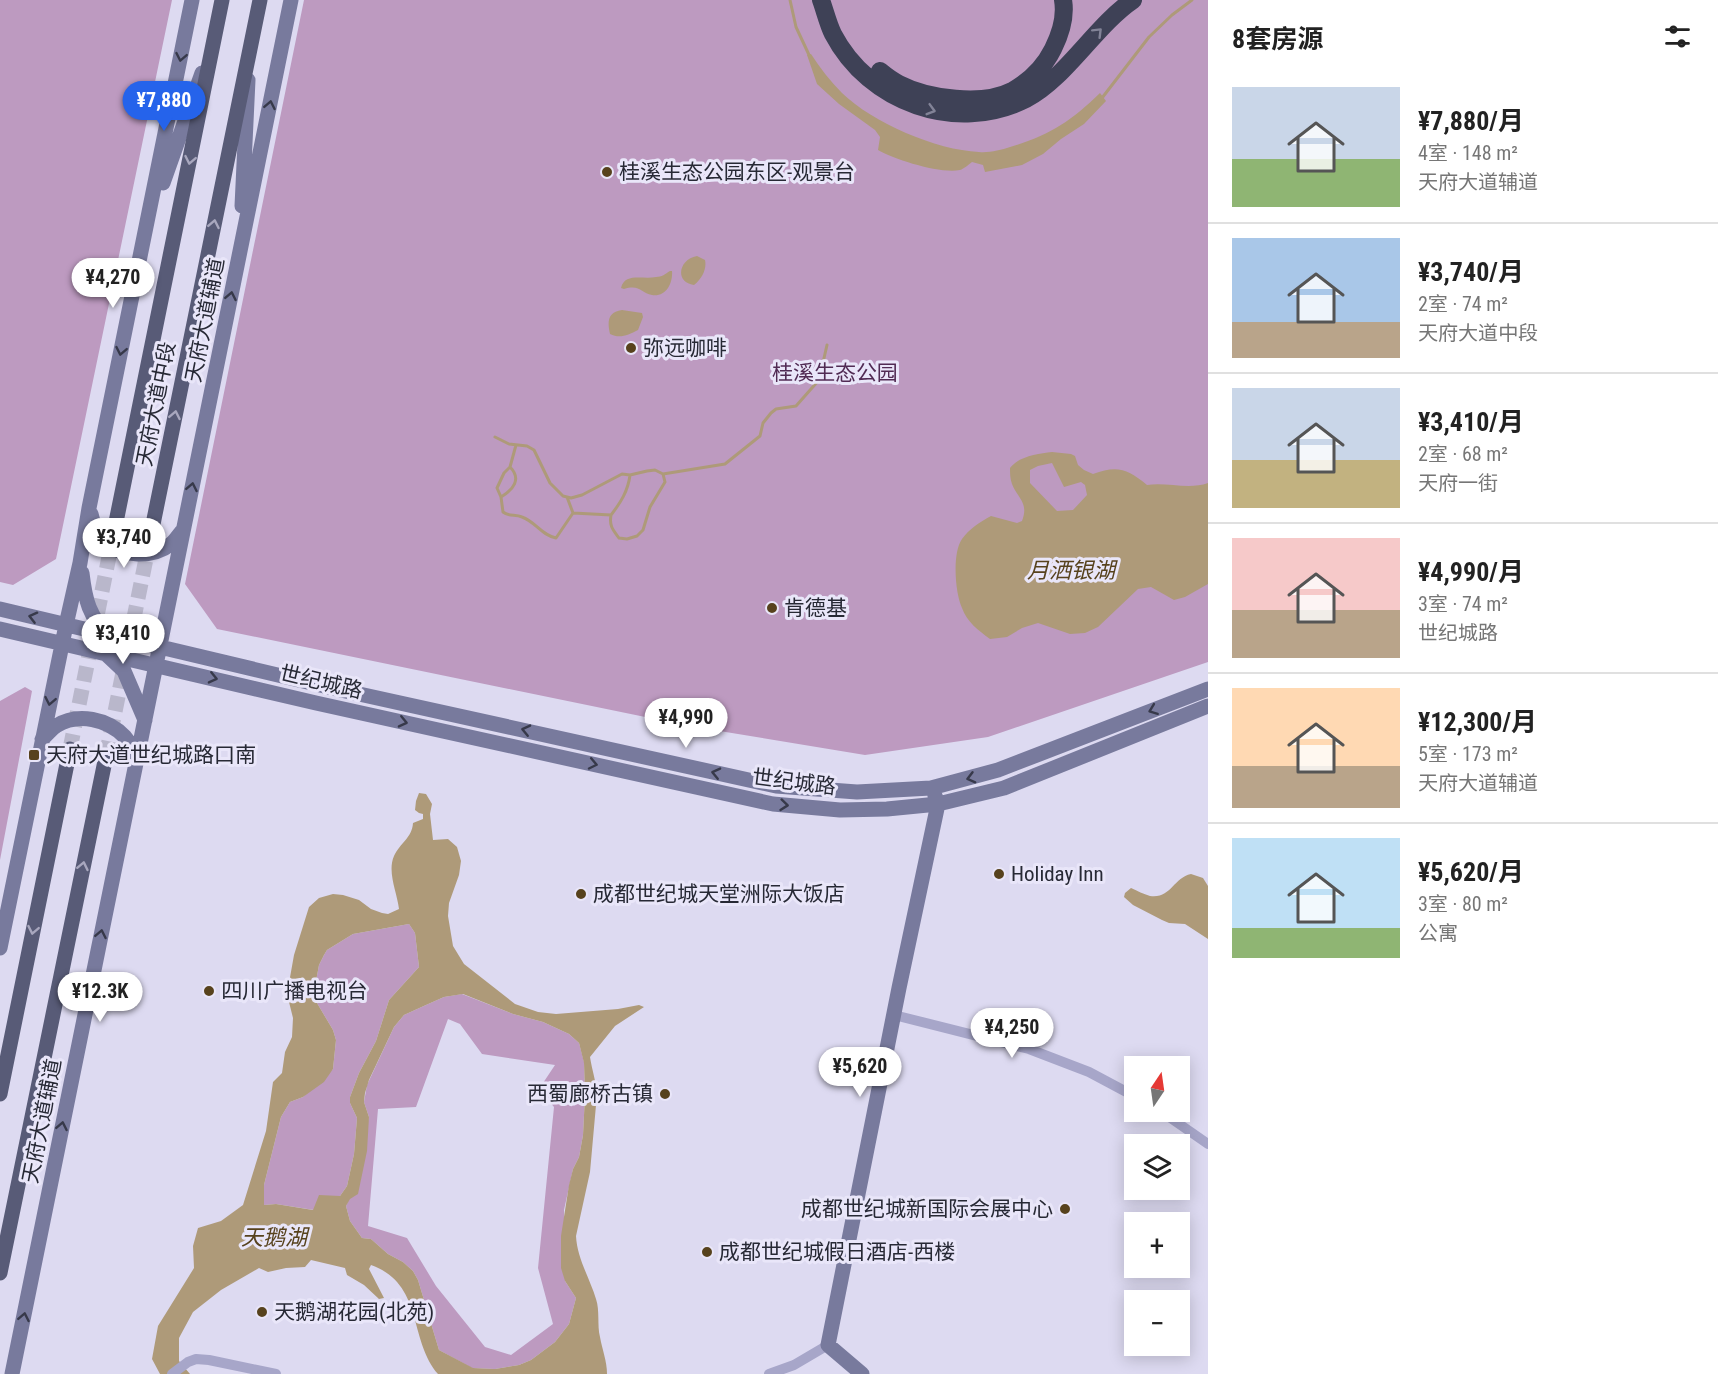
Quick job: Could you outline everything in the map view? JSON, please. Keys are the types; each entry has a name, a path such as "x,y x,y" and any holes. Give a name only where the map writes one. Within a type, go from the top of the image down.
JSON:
{"highway":[{"path":"821,0 833,34 851,60 868,77 894,96 918,106 940,112 968,114 991,111 1026,98 1048,82 1097,32 1133,0"},
{"path":"834,0 840,26 871,66 900,84 936,97 976,100 1010,92 1034,76 1047,62 1059,37 1065,12 1064,0"}],"main road":[{"name":"天府大道中段","path":"115,527 222,0"},
{"name":"天府大道中段","path":"151,534 260,0"},
{"path":"0,1094 70,749"},
{"path":"0,1273 106,756"}],"street":[{"path":"0,948 80,563 89,508 192,0"},
{"name":"天府大道辅道","path":"12,1374 291,0"},
{"path":"145,236 214,39"},
{"path":"239,257 250,47"},
{"path":"89,508 95,530 104,542 116,550 134,554 152,553 171,544 183,530"},
{"path":"80,563 87,605 93,617 108,635 156,665"},
{"name":"世纪城路","path":"0,609 341,690 776,786 856,792 931,788 998,770 1208,689"},
{"path":"66,625 105,653 124,671 145,720"},
{"name":"世纪城路","path":"0,629 316,703 773,804 840,810 887,809 939,804 1004,788 1208,706"},
{"path":"42,739 56,726 68,721 82,718 94,720 109,724 119,731 127,739 137,757"},
{"path":"769,1374 794,1365 828,1345 939,804 931,788"},
{"path":"894,1015 1029,1049 1089,1072 1124,1090"},
{"path":"1176,1122 1208,1144"},
{"path":"828,1345 862,1374"},
{"path":"172,1374 196,1359 276,1374"}],"green space":[{"path":"0,0 172,0 56,559 13,585 0,582"},
{"name":"桂溪生态公园","path":"304,0 1208,0 1208,662 988,737 865,755 689,726 217,629 185,584"},
{"path":"25,687 32,691 0,860 0,701"},
{"path":"409,924 415,933 419,967 389,1000 376,1041 359,1073 350,1097 350,1103 357,1118 354,1154 347,1186 340,1196 314,1210 276,1204 264,1205 264,1185 281,1117 290,1102 303,1097 333,1069 336,1040 333,1030 317,1003 314,992 319,965 324,955 327,950 353,934"},
{"path":"462,994 513,1014 543,1022 569,1034 579,1043 584,1062 583,1135 564,1210 565,1281 576,1298 569,1324 555,1342 531,1360 519,1365 495,1369 472,1368 439,1350 418,1280 413,1271 371,1239 362,1238 350,1221 346,1206 369,1117 364,1102 367,1085 394,1027 404,1015 444,997","holes":["448,1019 460,1024 482,1054 555,1065 539,1089 554,1107 538,1268 553,1324 511,1355 485,1347 436,1286 407,1238 368,1226 378,1109 416,1107"]}],"water":[{"path":"811,54 842,93 870,115 906,133 962,150 991,152 1024,142 1059,126 1100,93 1106,101 1084,124 1043,154 1022,165 985,172 983,165 972,162 960,170 941,170 907,162 878,150 880,137 875,130 839,104 817,84 807,55"},
{"path":"697,256 705,260 705,270 694,285 684,280 681,270 686,261"},
{"path":"670,271 672,275 670,284 662,294 652,295 637,288 621,288 623,283 630,278 658,277"},
{"path":"622,310 642,313 643,317 638,330 621,336 610,334 611,315"},
{"name":"月洒银湖","path":"1052,452 1075,456 1078,465 1093,474 1101,471 1122,470 1134,475 1147,485 1193,486 1208,483 1208,584 1185,597 1174,600 1151,587 1138,589 1098,627 1085,633 1070,634 1038,623 1022,628 1007,637 990,639 981,632 964,613 960,601 956,583 959,545 971,529 991,516 1017,523 1022,521 1023,505 1012,484 1010,468 1024,458","holes":["1052,463 1064,487 1081,482 1085,485 1087,495 1073,510 1057,511 1030,483 1030,470"]},
{"name":"天鹅湖","path":"419,793 426,794 432,804 430,814 433,840 448,839 457,847 461,861 459,875 449,903 448,916 453,946 464,964 515,1004 538,1012 556,1014 639,1005 644,1007 615,1026 590,1057 597,1094 590,1172 576,1236 581,1260 597,1304 599,1332 607,1374 438,1374 422,1345 408,1299 400,1285 388,1274 371,1265 369,1269 384,1298 379,1299 364,1285 347,1275 345,1268 311,1260 305,1267 268,1272 259,1268 221,1290 193,1312 179,1338 179,1361 190,1374 160,1374 152,1359 158,1326 194,1268 193,1246 198,1228 221,1221 243,1205 266,1131 273,1082 282,1073 285,1052 292,1037 293,1018 288,998 289,983 294,955 309,907 319,898 333,894 359,900 371,909 382,913 388,914 399,909 392,875 392,862 396,851 408,837 413,823 423,819 423,814 415,810","holes":["409,924 415,933 419,967 389,1000 376,1041 359,1073 350,1097 350,1103 357,1118 354,1154 347,1186 340,1196 319,1195 313,1210 276,1204 264,1205 264,1185 281,1117 290,1102 303,1097 324,1082 333,1069 336,1040 333,1030 317,1003 314,992 319,965 324,955 327,950 353,934","463,994 513,1014 543,1022 569,1034 579,1043 584,1063 583,1135 579,1157 569,1185 561,1236 561,1268 565,1281 576,1298 569,1324 555,1342 531,1360 519,1365 495,1369 473,1368 439,1350 418,1280 413,1271 371,1239 362,1238 350,1221 346,1206 350,1199 358,1194 367,1151 369,1117 364,1102 365,1093 394,1027 404,1015 444,997"]},
{"path":"1191,874 1203,878 1208,886 1208,939 1185,924 1162,920 1133,905 1124,897 1131,888 1150,896 1163,894 1185,876"}],"waterway":[{"path":"790,0 796,27 810,57"},
{"path":"1102,98 1149,37 1192,0"},
{"path":"495,437 509,444 527,446 534,450 550,483 563,496 571,498 582,495 622,474 630,475 655,470 663,474 725,464 760,436 763,423 771,413 776,409 796,406 819,380 827,345"},
{"path":"510,467 514,471 516,480 509,491 501,497 497,488 504,473 510,467 516,445"},
{"path":"611,515 611,525 619,538 627,539 637,536 643,530 650,507 665,482 663,474"},
{"path":"573,513 611,515 624,496 630,475"},
{"path":"501,497 503,512 527,519 546,534 556,538 573,513 567,497"}],"tunnel":[{"path":"70,749 115,527"},
{"path":"106,756 151,534"}],"place":[{"name":"桂溪生态公园东区-观景台","path":"607,172"},
{"name":"弥远咖啡","path":"631,348"},
{"name":"肯德基","path":"772,608"},
{"name":"天府大道世纪城路口南","path":"34,755"},
{"name":"Holiday Inn","path":"999,874"},
{"name":"成都世纪城天堂洲际大饭店","path":"581,894"},
{"name":"四川广播电视台","path":"209,991"},
{"name":"西蜀廊桥古镇","path":"665,1094"},
{"name":"成都世纪城新国际会展中心","path":"1065,1209"},
{"name":"成都世纪城假日酒店-西楼","path":"707,1252"},
{"name":"天鹅湖花园(北苑)","path":"262,1312"}]}
